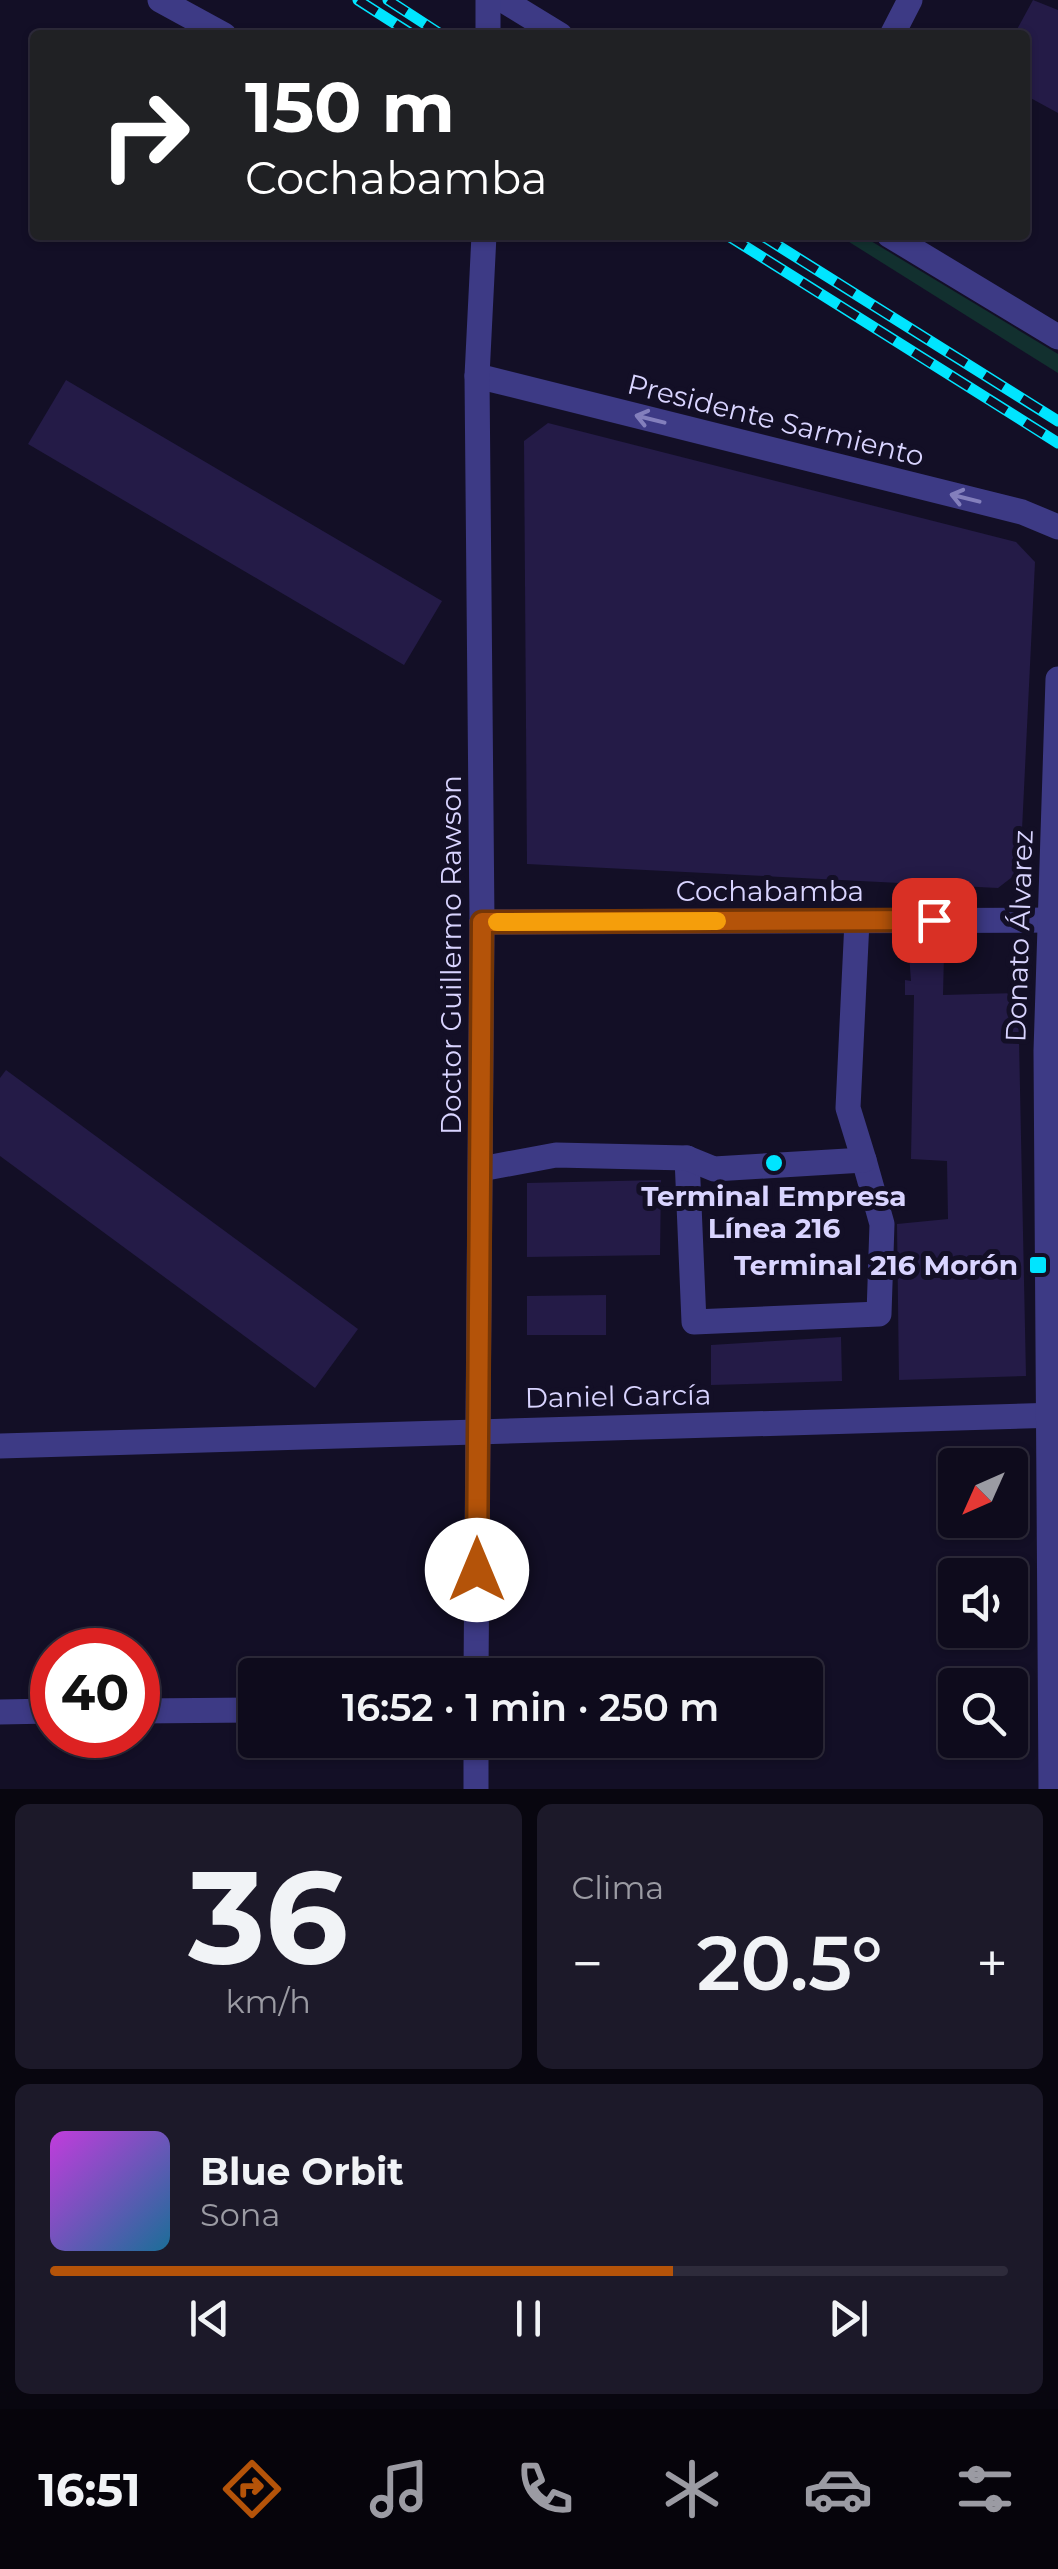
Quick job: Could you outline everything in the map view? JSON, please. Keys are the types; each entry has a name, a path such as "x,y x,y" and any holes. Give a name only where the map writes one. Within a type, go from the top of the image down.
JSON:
{"street":[{"path":"160,0 215,30"},
{"path":"488,0 488,30"},
{"path":"503,0 552,30"},
{"path":"895,30 910,0"},
{"name":"Doctor Guillermo Rawson","path":"476,1658 482,922 477,376 484,240"},
{"path":"897,240 1058,337"},
{"name":"Presidente Sarmiento","path":"477,376 1022,512 1058,527"},
{"name":"Donato Álvarez","path":"1052,1415 1046,1264 1058,679"},
{"path":"687,1158 694,1322 879,1314 882,1224 848,1108 857,920"},
{"name":"Cochabamba","path":"482,922 1053,920"},
{"path":"480,1169 556,1154 687,1158 714,1169 864,1160"},
{"path":"1051,1789 1052,1415"},
{"name":"Daniel García","path":"0,1446 1052,1415"},
{"path":"160,1711 238,1710"},
{"path":"0,1712 30,1712"},
{"path":"476,1758 476,1789"}],"green space":[{"path":"846,240 869,240 1058,354 1058,373"}],"building":[{"path":"1033,0 1058,10 1058,113 1030,98 1030,30 1017,30"},
{"path":"66,380 442,601 404,665 28,444"},
{"path":"548,423 1016,542 1035,562 1020,871 998,888 527,864 524,441"},
{"path":"909,954 944,954 943,995 1018,993 1026,1376 899,1380 897,1224 948,1219 947,1161 911,1159 914,995 905,995 905,980 911,981"},
{"path":"6,1070 358,1329 315,1388 0,1156 0,1078"},
{"path":"661,1180 660,1255 527,1257 527,1183"},
{"path":"606,1295 606,1335 527,1335 527,1296"},
{"path":"841,1337 842,1381 711,1385 711,1345"}],"railway":[{"path":"358,0 405,30"},
{"path":"388,0 434,30"},
{"path":"735,240 1058,443"},
{"path":"769,240 1058,421"}],"slow traffic":[{"path":"497,922 717,921"}],"place":[{"name":"Terminal Empresa Línea 216","path":"774,1163"},
{"name":"Terminal 216 Morón","path":"1038,1265"}],"route":[{"path":"477,1570 482,922 934,920"}]}
